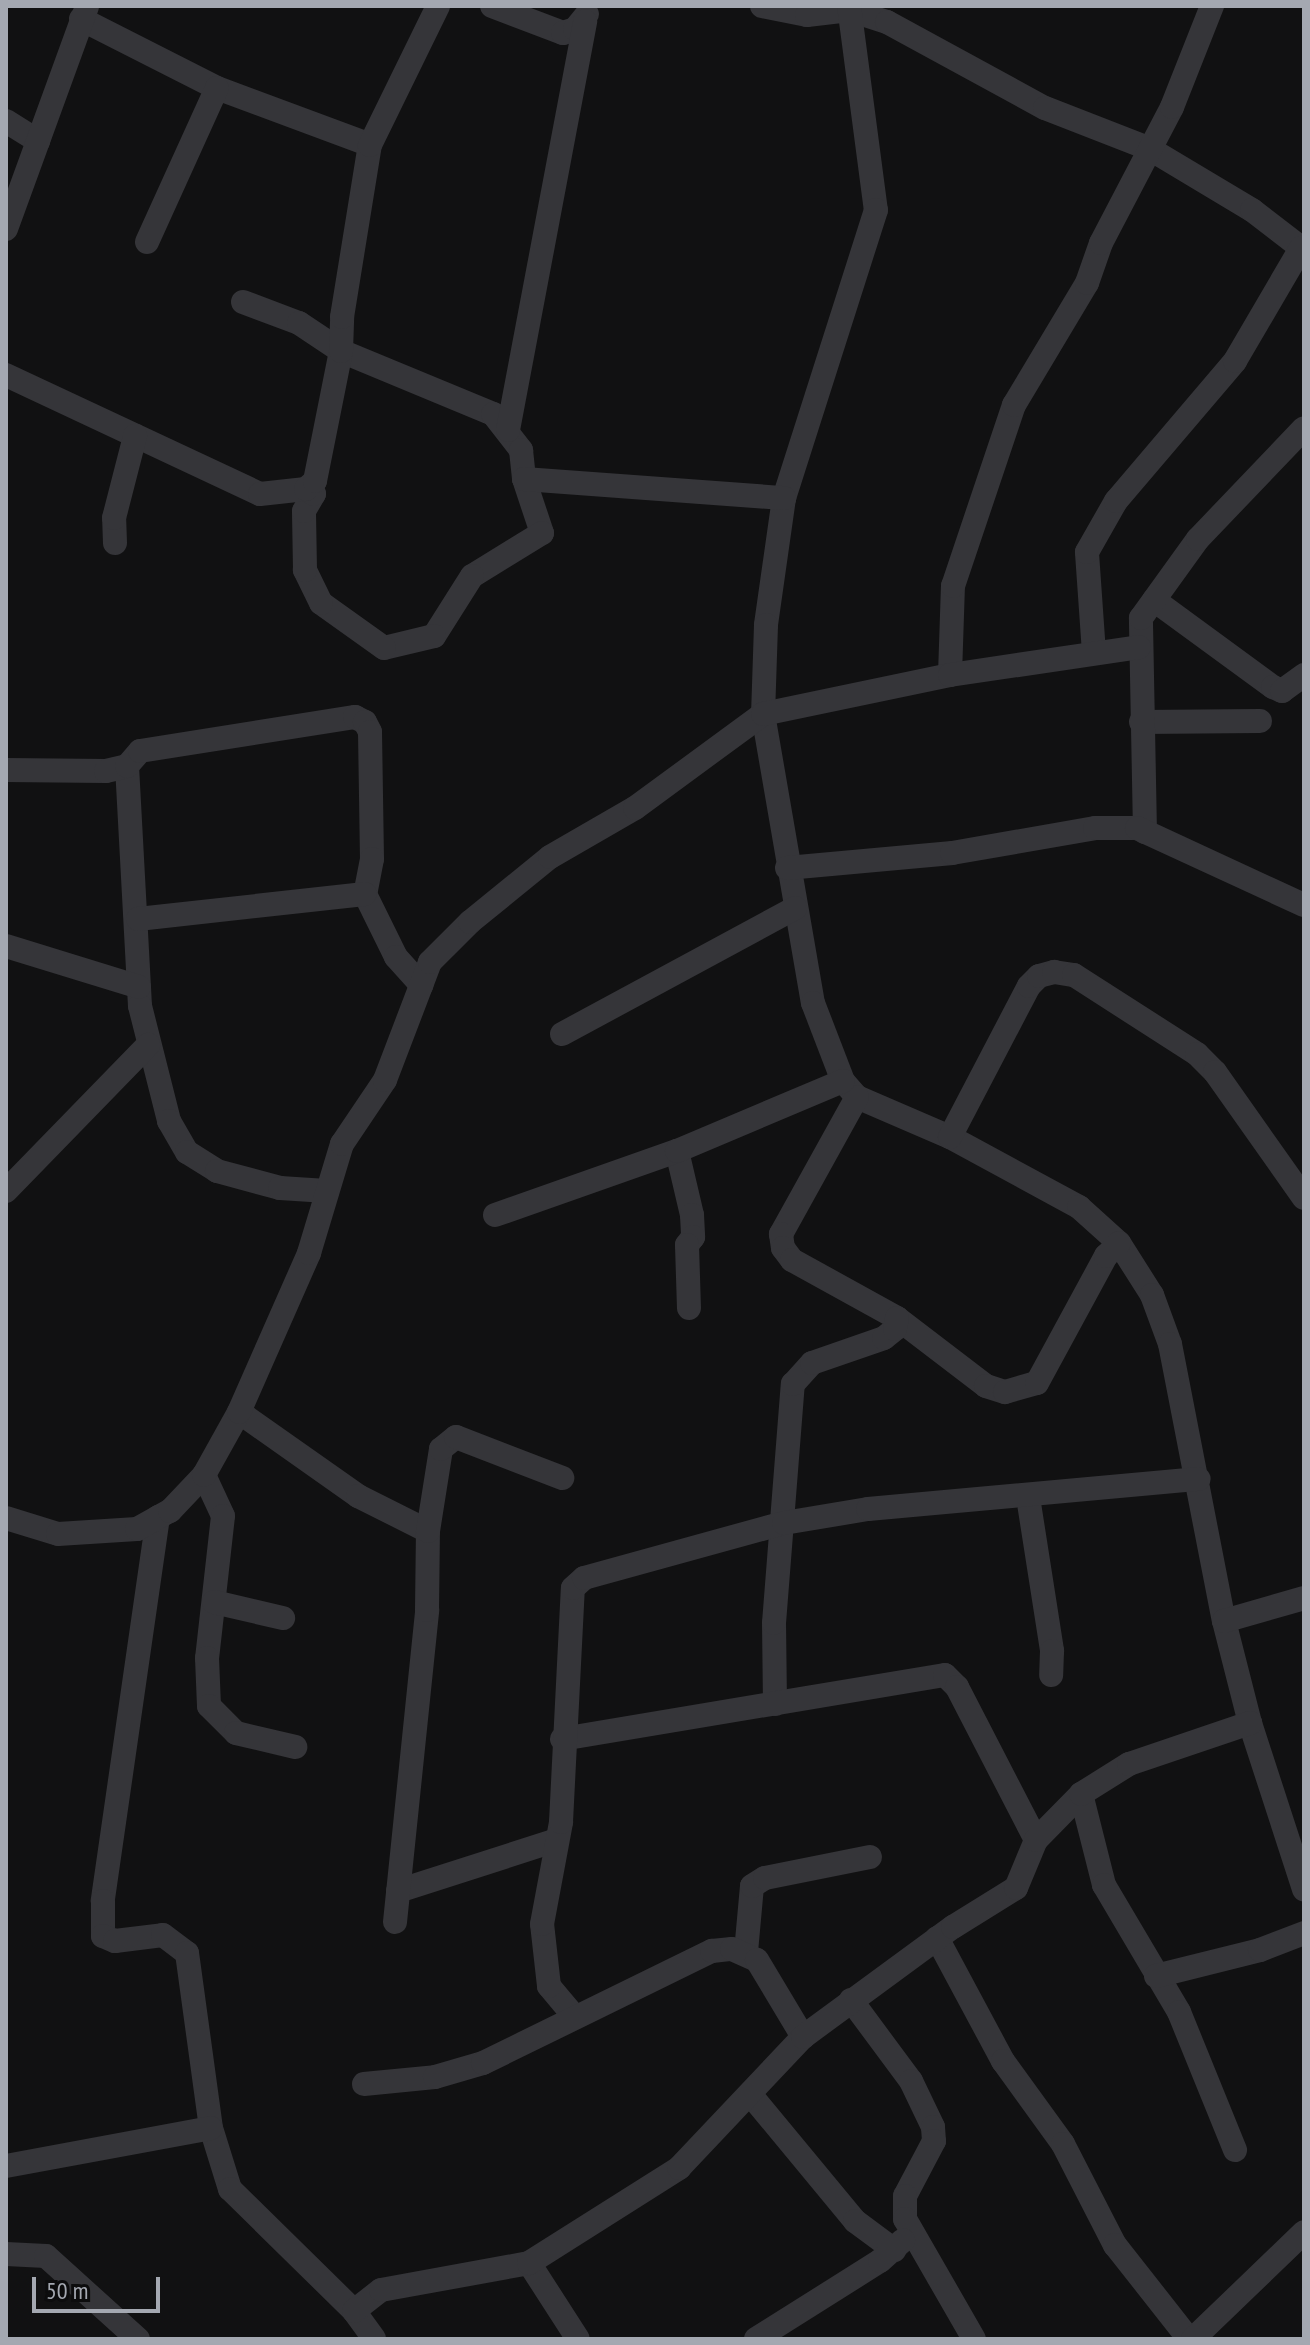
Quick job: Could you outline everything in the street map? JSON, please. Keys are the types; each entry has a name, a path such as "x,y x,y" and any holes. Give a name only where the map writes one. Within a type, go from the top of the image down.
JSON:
{"street":[{"path":"6,375 260,494 306,489 315,481 341,351 342,317 370,145 438,6"},
{"path":"492,6 551,31 575,29 587,14"},
{"path":"762,6 807,15 850,8 887,22 1045,108 1150,149 1252,210 1302,249 1235,361 1116,501 1087,552 1094,653"},
{"path":"950,675 953,586 1014,405 1087,283 1101,243 1150,149 1212,6"},
{"path":"850,8 876,210 784,498 771,570 763,714 787,868 813,1003 850,1089 1054,1191 1119,1243 1152,1295 1170,1344 1199,1479 1224,1621 1250,1723 1304,1889"},
{"path":"8,219 84,12 217,88 370,145"},
{"path":"508,430 587,14"},
{"path":"147,242 217,88"},
{"path":"6,121 38,141"},
{"path":"243,302 299,323 341,351 493,414 521,450 524,479 542,533 472,576 434,636 384,648 321,603 305,570 309,534 304,511 314,494 306,489"},
{"path":"1145,832 1139,647 1141,618 1198,539 1304,428"},
{"path":"115,543 114,518 135,436"},
{"path":"524,479 784,498"},
{"path":"1154,600 1273,687 1282,691 1304,675"},
{"path":"6,1518 70,1534 137,1529 158,1517 204,1475 239,1412 309,1253 342,1144 385,1080 430,962 470,922 550,857 635,808 763,714 950,675 1139,647"},
{"path":"6,770 106,771 127,766 140,751 355,717 365,722 370,732 372,859 365,894 396,957 421,985"},
{"path":"1141,722 1260,721"},
{"path":"127,766 138,919 139,987 148,1045 169,1121 187,1152 217,1171 280,1188 327,1191"},
{"path":"787,868 952,853 1095,828 1145,832 1304,905"},
{"path":"138,919 365,894"},
{"path":"562,1034 795,908"},
{"path":"6,946 139,987"},
{"path":"950,1137 1029,986 1039,976 1054,972 1074,975 1197,1054 1215,1072 1304,1198"},
{"path":"6,1191 148,1045"},
{"path":"495,1215 850,1089"},
{"path":"850,1089 781,1234 792,1260 897,1318 986,1386 1022,1391 1037,1383 1106,1256 1119,1243"},
{"path":"677,1151 692,1215 693,1237 687,1245 689,1308"},
{"path":"775,1704 774,1623 784,1523 787,1404 793,1384 812,1363 884,1338 895,1329 897,1318"},
{"path":"239,1412 358,1496 428,1531"},
{"path":"395,1922 427,1610 428,1531 447,1439 456,1437 562,1478"},
{"path":"204,1475 223,1516 205,1690 209,1706 236,1733 295,1747"},
{"path":"574,2016 557,2001 546,1968 542,1924 557,1840 573,1588 584,1578 784,1523 868,1509 1028,1497 1199,1479"},
{"path":"1028,1497 1052,1651 1051,1675"},
{"path":"158,1517 103,1901 103,1936 115,1941 163,1935 187,1953 211,2128 230,2189 354,2311 374,2339"},
{"path":"1224,1621 1304,1598"},
{"path":"214,1602 283,1618"},
{"path":"562,1739 945,1675 957,1687 1036,1840"},
{"path":"354,2311 381,2290 529,2263 679,2168 803,2037 937,1938 1016,1888 1036,1840 1081,1794 1129,1764 1250,1723"},
{"path":"1081,1794 1104,1885 1179,2012 1235,2150"},
{"path":"398,1891 557,1840"},
{"path":"746,1952 752,1886 765,1878 870,1857"},
{"path":"1156,1976 1260,1950 1304,1933"},
{"path":"937,1938 1003,2061 1063,2144 1115,2245 1191,2339 1304,2232"},
{"path":"364,2084 435,2077 483,2063 712,1951 746,1952 757,1960 803,2037"},
{"path":"851,2000 911,2081 933,2127 934,2141 905,2196 905,2219 974,2339"},
{"path":"750,2094 855,2221 894,2250"},
{"path":"6,2166 211,2128"},
{"path":"756,2339 894,2250 912,2232"},
{"path":"6,2254 46,2256 138,2339"},
{"path":"529,2263 578,2339"}]}
